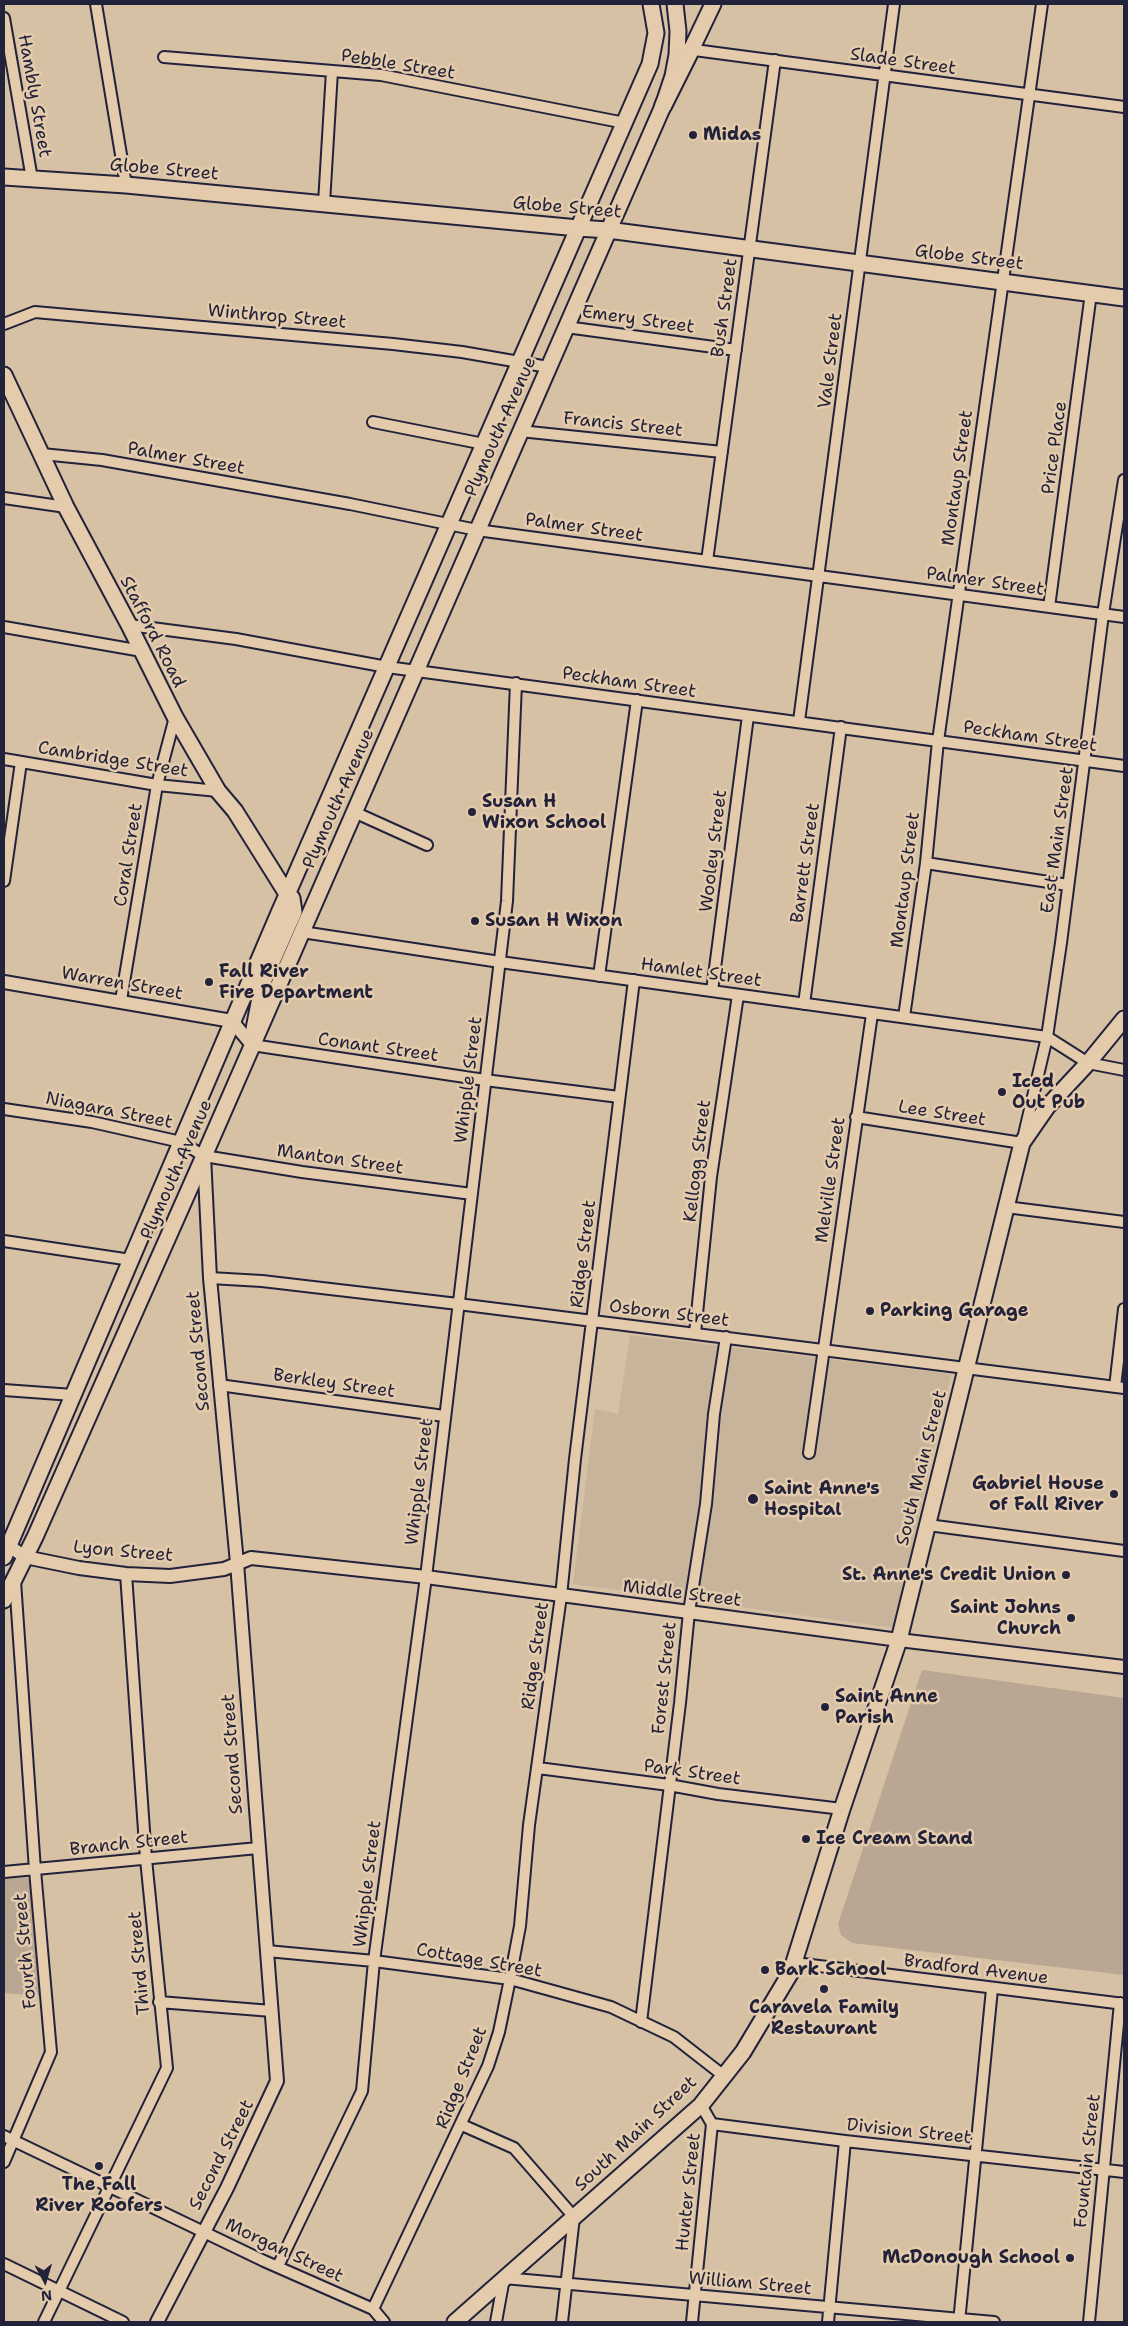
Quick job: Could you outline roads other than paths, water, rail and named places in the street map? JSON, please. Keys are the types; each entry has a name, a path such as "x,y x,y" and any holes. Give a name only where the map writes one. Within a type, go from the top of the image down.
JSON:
{"main road":[{"name":"Plymouth Avenue","path":"5,1549 73,1395 287,894 625,123 654,50 656,26 651,4"},
{"path":"675,4 685,48"},
{"path":"662,106 685,48 713,4"},
{"name":"Plymouth Avenue","path":"4,1600 204,1156 662,106"},
{"name":"Globe Street","path":"4,177 126,185 608,230 1002,280 1124,298"},
{"name":"Stafford Road","path":"4,375 66,507 175,716 218,791 235,811 294,903 294,912 263,982 252,1045"},
{"name":"South Main Street","path":"455,2322 701,2105 761,2024 795,1963 842,1808 898,1640 1022,1143 1047,1107 1088,1063 1124,1019"}],"street":[{"path":"96,4 126,185"},
{"name":"Vale Street","path":"799,721 894,4"},
{"name":"Montaup Street","path":"904,1017 926,863 938,741 958,594 1042,4"},
{"name":"Hambly Street","path":"4,18 32,179"},
{"name":"Slade Street","path":"685,48 1124,107"},
{"name":"Pebble Street","path":"164,57 381,75 625,123"},
{"name":"Bush Street","path":"707,561 775,60"},
{"path":"324,203 332,71"},
{"name":"Price Place","path":"1049,606 1091,293"},
{"name":"Winthrop Street","path":"4,324 36,312 392,344 548,367"},
{"name":"Emery Street","path":"566,327 736,350"},
{"path":"373,422 484,444"},
{"name":"Francis Street","path":"520,431 722,452"},
{"name":"Palmer Street","path":"42,454 102,460 350,504 477,530 1124,616"},
{"name":"East Main Street","path":"1022,1143 1047,1037 1103,614 1124,480"},
{"path":"4,498 66,507"},
{"name":"Peckham Street","path":"129,625 236,640 387,666 1124,766"},
{"path":"4,627 142,651"},
{"name":"Whipple Street","path":"278,2266 362,2091 374,1961 426,1577 507,900 516,683"},
{"path":"599,976 637,700"},
{"name":"Coral Street","path":"121,1000 157,785 175,716"},
{"name":"Wooley Street","path":"712,991 748,716"},
{"name":"Barrett Street","path":"804,1004 841,727"},
{"name":"Cambridge Street","path":"4,760 157,785 218,791"},
{"path":"4,882 21,762"},
{"path":"354,812 427,845"},
{"path":"926,863 1068,885"},
{"name":"Hamlet Street","path":"302,932 599,976 1047,1037 1088,1063"},
{"name":"Ridge Street","path":"373,2309 462,2125 488,2066 497,2040 510,1979 520,1926 529,1825 561,1596 575,1459 618,1097 634,980"},
{"name":"Warren Street","path":"4,982 121,1000 232,1021"},
{"name":"Kellogg Street","path":"695,1333 711,1177 738,995"},
{"name":"Melville Street","path":"809,1453 872,1014"},
{"path":"232,1021 252,1045"},
{"name":"Conant Street","path":"252,1045 485,1080 618,1097"},
{"path":"1088,1063 1124,1070"},
{"name":"Niagara Street","path":"4,1109 92,1122 181,1142 204,1156"},
{"name":"Lee Street","path":"856,1116 1022,1143"},
{"name":"Manton Street","path":"204,1156 302,1172 472,1194"},
{"name":"Second Street","path":"157,2322 227,2188 278,2080 236,1563 210,1278 204,1156"},
{"path":"1006,1207 1124,1222"},
{"path":"4,1241 131,1260"},
{"name":"Osborn Street","path":"210,1278 262,1281 458,1304 1120,1387"},
{"path":"1120,1387 1124,1309"},
{"name":"Forest Street","path":"641,2022 680,1703 688,1612 706,1504 714,1414 726,1337"},
{"name":"Berkley Street","path":"219,1385 444,1416"},
{"path":"4,1390 73,1395"},
{"path":"928,1525 1124,1551"},
{"name":"Lyon Street","path":"5,1549 25,1557 79,1568 126,1574 170,1576 224,1569 236,1563"},
{"name":"Middle Street","path":"236,1563 251,1558 426,1577 898,1640 1124,1667"},
{"name":"Third Street","path":"44,2322 108,2186 167,2068 146,1859 126,1574"},
{"name":"Fourth Street","path":"4,2162 50,2052 35,1870 15,1578"},
{"name":"Park Street","path":"538,1768 669,1785 718,1794 842,1808"},
{"name":"Branch Street","path":"4,1872 258,1848"},
{"name":"Cottage Street","path":"267,1951 374,1961 510,1979 611,2008 674,2037 724,2076"},
{"name":"Bradford Avenue","path":"795,1963 1122,2003"},
{"path":"959,2321 992,1988"},
{"path":"159,2002 272,2012"},
{"name":"Fountain Street","path":"1088,2322 1122,2003"},
{"path":"701,2105 712,2124"},
{"name":"Division Street","path":"712,2124 1124,2172"},
{"name":"Hunter Street","path":"692,2322 712,2124"},
{"path":"462,2125 514,2148 574,2217 562,2322"},
{"name":"Morgan Street","path":"4,2136 203,2232 373,2309 384,2322"},
{"path":"828,2322 845,2141"},
{"path":"4,2264 123,2322"},
{"path":"496,2322 504,2278"},
{"name":"William Street","path":"504,2278 830,2307 959,2321 994,2322"}],"place":[{"name":"Midas","path":"693,135"},
{"name":"Susan H Wixon School","path":"472,812"},
{"name":"Susan H Wixon","path":"475,921"},
{"name":"Fall River Fire Department","path":"209,982"},
{"name":"Iced Out Pub","path":"1002,1092"},
{"name":"Parking Garage","path":"870,1311"},
{"name":"Gabriel House of Fall River","path":"1114,1494"},
{"name":"Saint Anne's Hospital","path":"753,1499"},
{"name":"St. Anne's Credit Union","path":"1066,1575"},
{"name":"Saint Johns Church","path":"1071,1618"},
{"name":"Saint Anne Parish","path":"825,1707"},
{"name":"Ice Cream Stand","path":"806,1839"},
{"name":"Bark School","path":"765,1970"},
{"name":"Caravela Family Restaurant","path":"824,1989"},
{"name":"The Fall River Roofers","path":"99,2166"},
{"name":"McDonough School","path":"1070,2258"}]}
